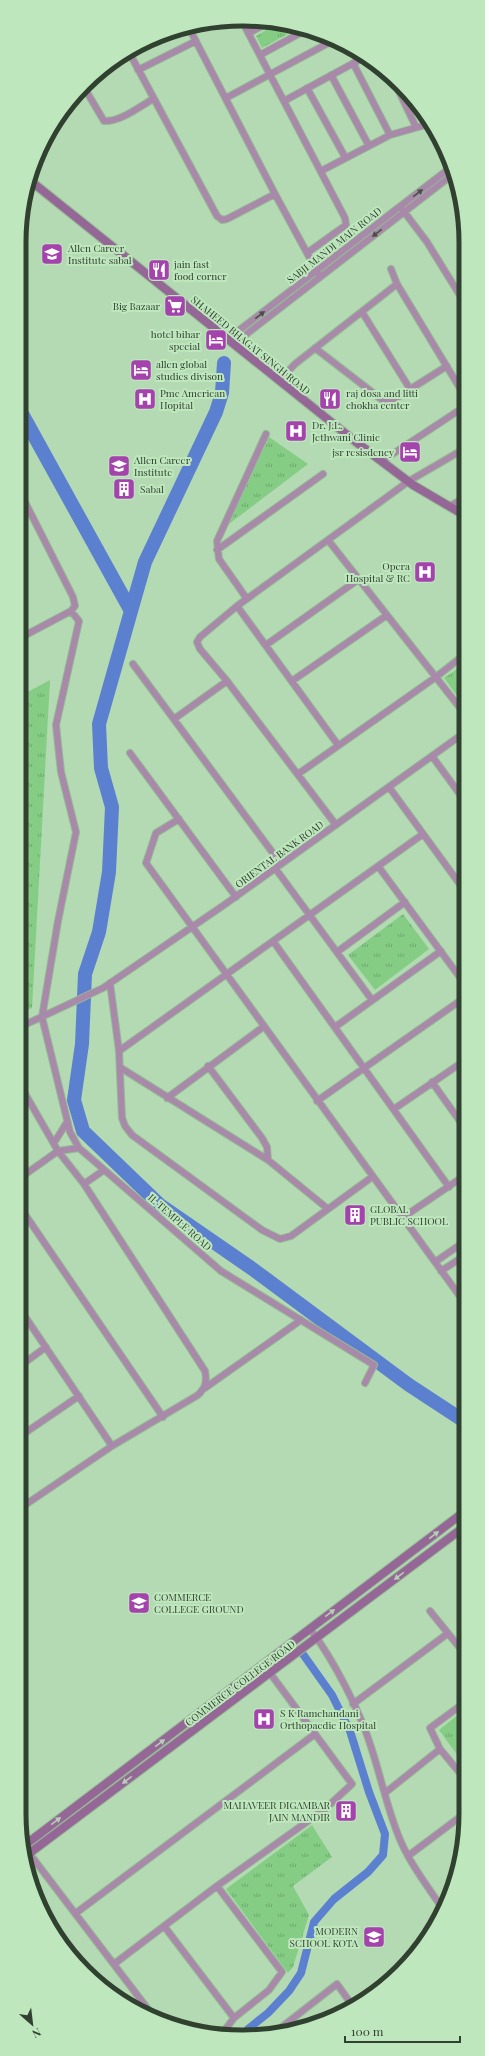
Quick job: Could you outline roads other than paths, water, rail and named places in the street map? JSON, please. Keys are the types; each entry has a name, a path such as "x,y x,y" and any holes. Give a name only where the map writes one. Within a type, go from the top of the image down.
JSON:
{"street":[{"path":"245,26 345,218 346,225 308,253"},
{"path":"249,33 261,27"},
{"path":"191,32 275,194 320,277"},
{"path":"260,55 300,33"},
{"path":"138,70 196,41"},
{"path":"226,98 328,43"},
{"path":"131,57 217,216 222,220 275,194"},
{"path":"284,101 359,60"},
{"path":"353,63 390,134"},
{"path":"331,75 368,144"},
{"path":"307,88 345,157"},
{"path":"87,92 104,121 111,122 153,99"},
{"path":"400,94 416,127"},
{"path":"321,171 368,144 390,134 425,125"},
{"name":"SABJI MANDI MAIN ROAD","path":"232,341 317,270 402,209 447,171"},
{"path":"232,341 320,277 402,209 449,177"},
{"name":"SHAHEED BHAGAT SINGH ROAD","path":"34,183 232,341 279,381 409,482 459,512"},
{"path":"402,209 427,242 459,294"},
{"path":"391,269 397,284 459,386"},
{"path":"279,381 295,364 397,284"},
{"path":"362,312 410,389"},
{"path":"315,348 381,399 387,401 393,400 447,366"},
{"path":"382,461 459,410"},
{"path":"248,599 224,569 217,550 219,535 266,434"},
{"path":"336,825 227,681 200,649 197,642 200,637 237,606 328,540 409,482 459,452"},
{"path":"217,550 323,474"},
{"path":"450,506 459,501"},
{"path":"26,504 73,597 75,606 70,611 26,635"},
{"path":"328,540 459,707"},
{"path":"266,645 359,579"},
{"path":"237,606 338,746"},
{"path":"42,1017 58,922 76,832 61,772 56,725 79,621 70,611"},
{"path":"292,681 387,614"},
{"path":"298,774 436,677 459,658"},
{"path":"133,664 281,864"},
{"path":"174,719 227,681"},
{"name":"ORIENTAL BANK ROAD","path":"26,1024 103,988 236,897 459,737"},
{"path":"130,753 236,897"},
{"path":"432,756 459,793"},
{"path":"389,787 459,883"},
{"path":"179,819 156,833 146,863 225,975 459,1295"},
{"path":"119,1051 423,834"},
{"path":"378,866 459,976"},
{"path":"275,868 372,1000"},
{"path":"337,952 405,902"},
{"path":"273,941 449,1187"},
{"path":"334,1027 440,951"},
{"path":"110,983 121,1068 122,1118 125,1126 132,1135 262,1230 280,1239 291,1236 372,1177"},
{"path":"317,1101 459,1002"},
{"name":"IL TEMPLE ROAD","path":"42,1017 67,1122 73,1139 79,1148 221,1271 374,1364 365,1383"},
{"path":"167,1098 208,1066 263,1027"},
{"path":"394,1110 459,1064"},
{"path":"208,1066 262,1138 267,1147 268,1160"},
{"path":"121,1068 268,1160 328,1208"},
{"path":"432,1082 459,1114"},
{"path":"26,1095 58,1151 84,1184 206,1371 207,1381 205,1388"},
{"path":"54,1143 67,1122"},
{"path":"26,1174 58,1151 79,1148"},
{"path":"84,1184 104,1170"},
{"path":"402,1218 459,1180"},
{"path":"26,1216 163,1417"},
{"path":"434,1262 459,1245"},
{"path":"441,1271 459,1259"},
{"path":"26,1319 112,1446"},
{"path":"26,1504 112,1446 198,1395 205,1388 301,1320"},
{"path":"26,1362 46,1347"},
{"path":"26,1433 79,1396"},
{"path":"28,1843 459,1516"},
{"path":"453,1520 459,1526"},
{"name":"COMMERCE COLLEGE ROAD","path":"29,1852 459,1533"},
{"path":"430,1611 459,1647"},
{"path":"310,1629 317,1638 353,1704 372,1748 397,1833 408,1856 439,1904"},
{"path":"353,1704 447,1634"},
{"path":"114,1964 217,1886 325,1809 352,1784 270,1673"},
{"path":"459,1707 430,1728 440,1749 459,1772"},
{"path":"76,1913 315,1734"},
{"path":"385,1793 440,1749"},
{"path":"408,1856 459,1818"},
{"path":"30,1855 76,1913 147,2008"},
{"path":"217,1886 282,1972 269,1990 234,2018 225,2030"},
{"path":"164,1926 234,2018"},
{"path":"289,2025 337,1984 350,2002"}],"waterway":[{"path":"131,611 145,562 216,412 222,393 224,363"},
{"path":"26,421 131,611 99,724 101,768 112,807 109,872 99,932 85,974 82,1044 74,1100 83,1131 160,1205 254,1270 409,1385 459,1418"},
{"path":"247,2030 268,2013 289,1991 301,1973 314,1922 334,1899 368,1872 383,1855 385,1834 369,1792 350,1731 332,1695 300,1650"}],"place":[{"name":"Allen Career Institute sabal","path":"52,254"},
{"name":"jain fast food corner","path":"159,270"},
{"name":"Big Bazaar","path":"175,306"},
{"name":"hotel bihar special","path":"216,340"},
{"name":"allen global studies divison","path":"141,370"},
{"name":"Pmc American Hopital","path":"145,399"},
{"name":"raj dosa and litti chokha center","path":"330,399"},
{"name":"Dr. J.L. Jethwani Clinic","path":"296,431"},
{"name":"jsr resisdency","path":"410,452"},
{"name":"Allen Career Institute","path":"119,466"},
{"name":"Sabal","path":"124,489"},
{"name":"Opera Hospital & RC","path":"425,572"},
{"name":"GLOBAL PUBLIC SCHOOL","path":"355,1215"},
{"name":"COMMERCE COLLEGE GROUND","path":"139,1603"},
{"name":"S K Ramchandani Orthopaedic Hospital","path":"264,1719"},
{"name":"MAHAVEER DIGAMBAR JAIN MANDIR","path":"346,1811"},
{"name":"MODERN SCHOOL KOTA","path":"374,1937"}]}
